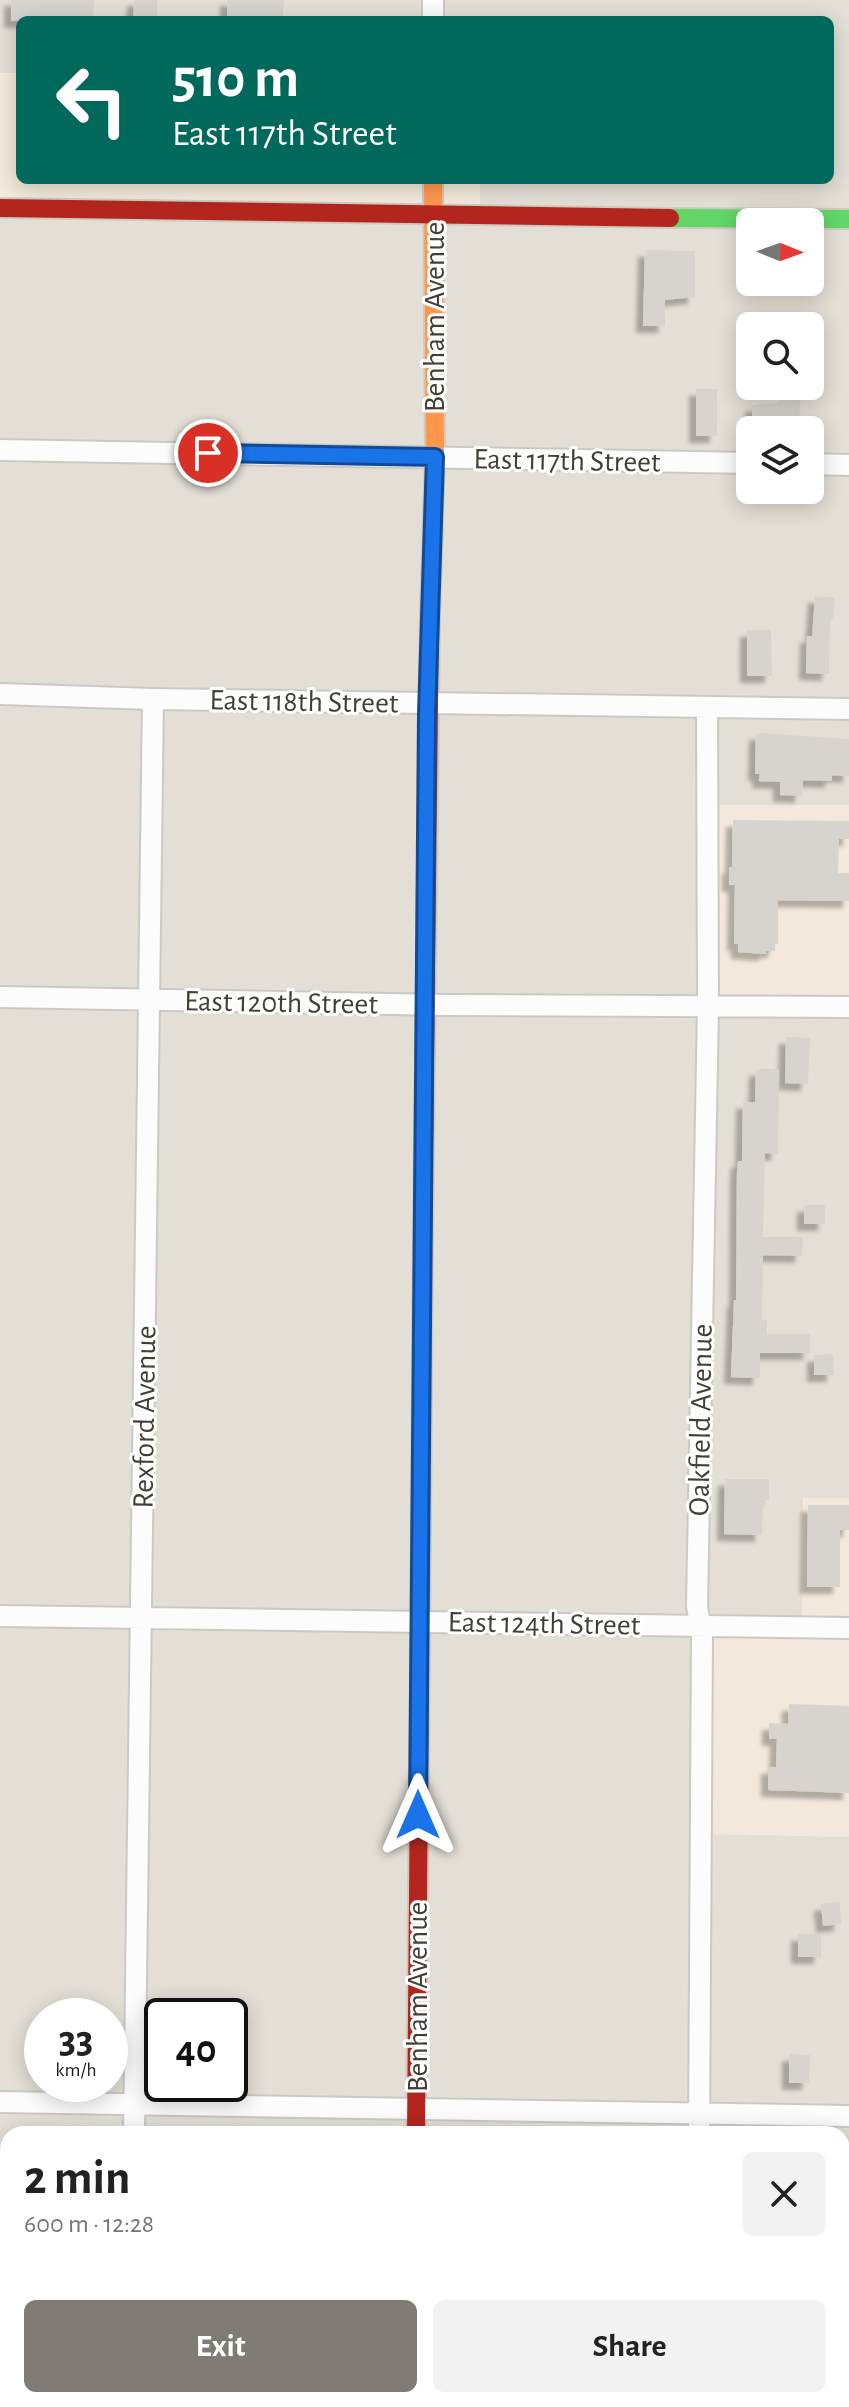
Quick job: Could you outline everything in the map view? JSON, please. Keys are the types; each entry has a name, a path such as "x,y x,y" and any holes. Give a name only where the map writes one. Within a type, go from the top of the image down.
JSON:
{"street":[{"name":"Benham Avenue","path":"416,2126 428,702 435,457 433,184"},
{"path":"0,208 849,219"},
{"name":"East 117th Street","path":"0,450 736,463"},
{"path":"824,464 849,465"},
{"name":"East 118th Street","path":"0,694 849,709"},
{"name":"Rexford Avenue","path":"134,2126 153,699"},
{"name":"Oakfield Avenue","path":"699,2124 702,1713 698,1544 708,1006 707,707"},
{"name":"East 120th Street","path":"0,997 849,1007"},
{"name":"East 124th Street","path":"0,1616 849,1628"},
{"path":"0,2102 416,2109 699,2124 849,2116"}],"shaded area":[{"path":"0,0 849,0 849,805 707,805 849,1007 849,1498 803,1498 849,1837 849,2126 0,2126 0,208 480,215 480,184 834,184 834,16 16,16 16,73 0,73"},
{"path":"0,75 16,75 16,184 480,184 480,216 0,208"},
{"path":"706,805 849,805 849,1007 708,1006"},
{"path":"803,1498 849,1498 849,1837 700,1834 700,1626 802,1628"}],"building":[{"path":"12,0 93,0 92,16 16,16 16,20 12,20"},
{"path":"135,0 156,0 156,16 134,16"},
{"path":"228,0 283,0 282,16 228,16"},
{"path":"646,251 694,252 694,296 664,299 664,325 644,325"},
{"path":"697,390 716,390 716,435 697,435"},
{"path":"780,400 799,400 798,416 753,416 753,406 780,403"},
{"path":"816,597 834,599 832,618 829,617 828,673 807,672 808,637 813,637"},
{"path":"748,631 770,631 771,675 748,675"},
{"path":"757,734 849,740 849,775 831,774 831,780 802,779 801,795 781,794 781,781 760,780 761,773 756,773"},
{"path":"734,821 849,822 849,838 838,838 837,874 849,874 849,900 777,899 777,943 774,943 774,950 765,950 765,953 739,951 739,943 735,943 736,884 730,884"},
{"path":"787,1038 809,1039 807,1083 786,1082"},
{"path":"757,1070 778,1070 777,1153 764,1152 762,1238 802,1238 801,1255 762,1254 761,1321 766,1321 766,1335 809,1335 809,1352 759,1352 759,1377 732,1376 737,1301 738,1172 739,1162 743,1162 744,1103 756,1103"},
{"path":"805,1206 824,1206 824,1223 805,1223"},
{"path":"832,1355 833,1374 815,1374 815,1356"},
{"path":"726,1480 768,1480 768,1499 762,1499 761,1534 725,1533"},
{"path":"809,1506 849,1506 849,1529 839,1529 839,1586 808,1586"},
{"path":"790,1705 849,1707 849,1792 769,1789 769,1768 777,1768 778,1738 770,1738 770,1724 789,1725"},
{"path":"839,1903 840,1923 824,1925 822,1905"},
{"path":"799,1935 820,1935 820,1956 799,1956"},
{"path":"790,2055 809,2056 808,2082 790,2082"}],"traffic: fast":[{"path":"670,218 849,219"},
{"path":"420,1658 423,1238"}],"traffic: slow":[{"path":"430,615 435,457 433,184"}],"traffic: jam":[{"path":"0,208 670,218"},
{"path":"423,1238 430,615"},
{"path":"416,2126 420,1658"}],"route":[{"path":"208,453 435,457 427,714 418,1815"}]}
